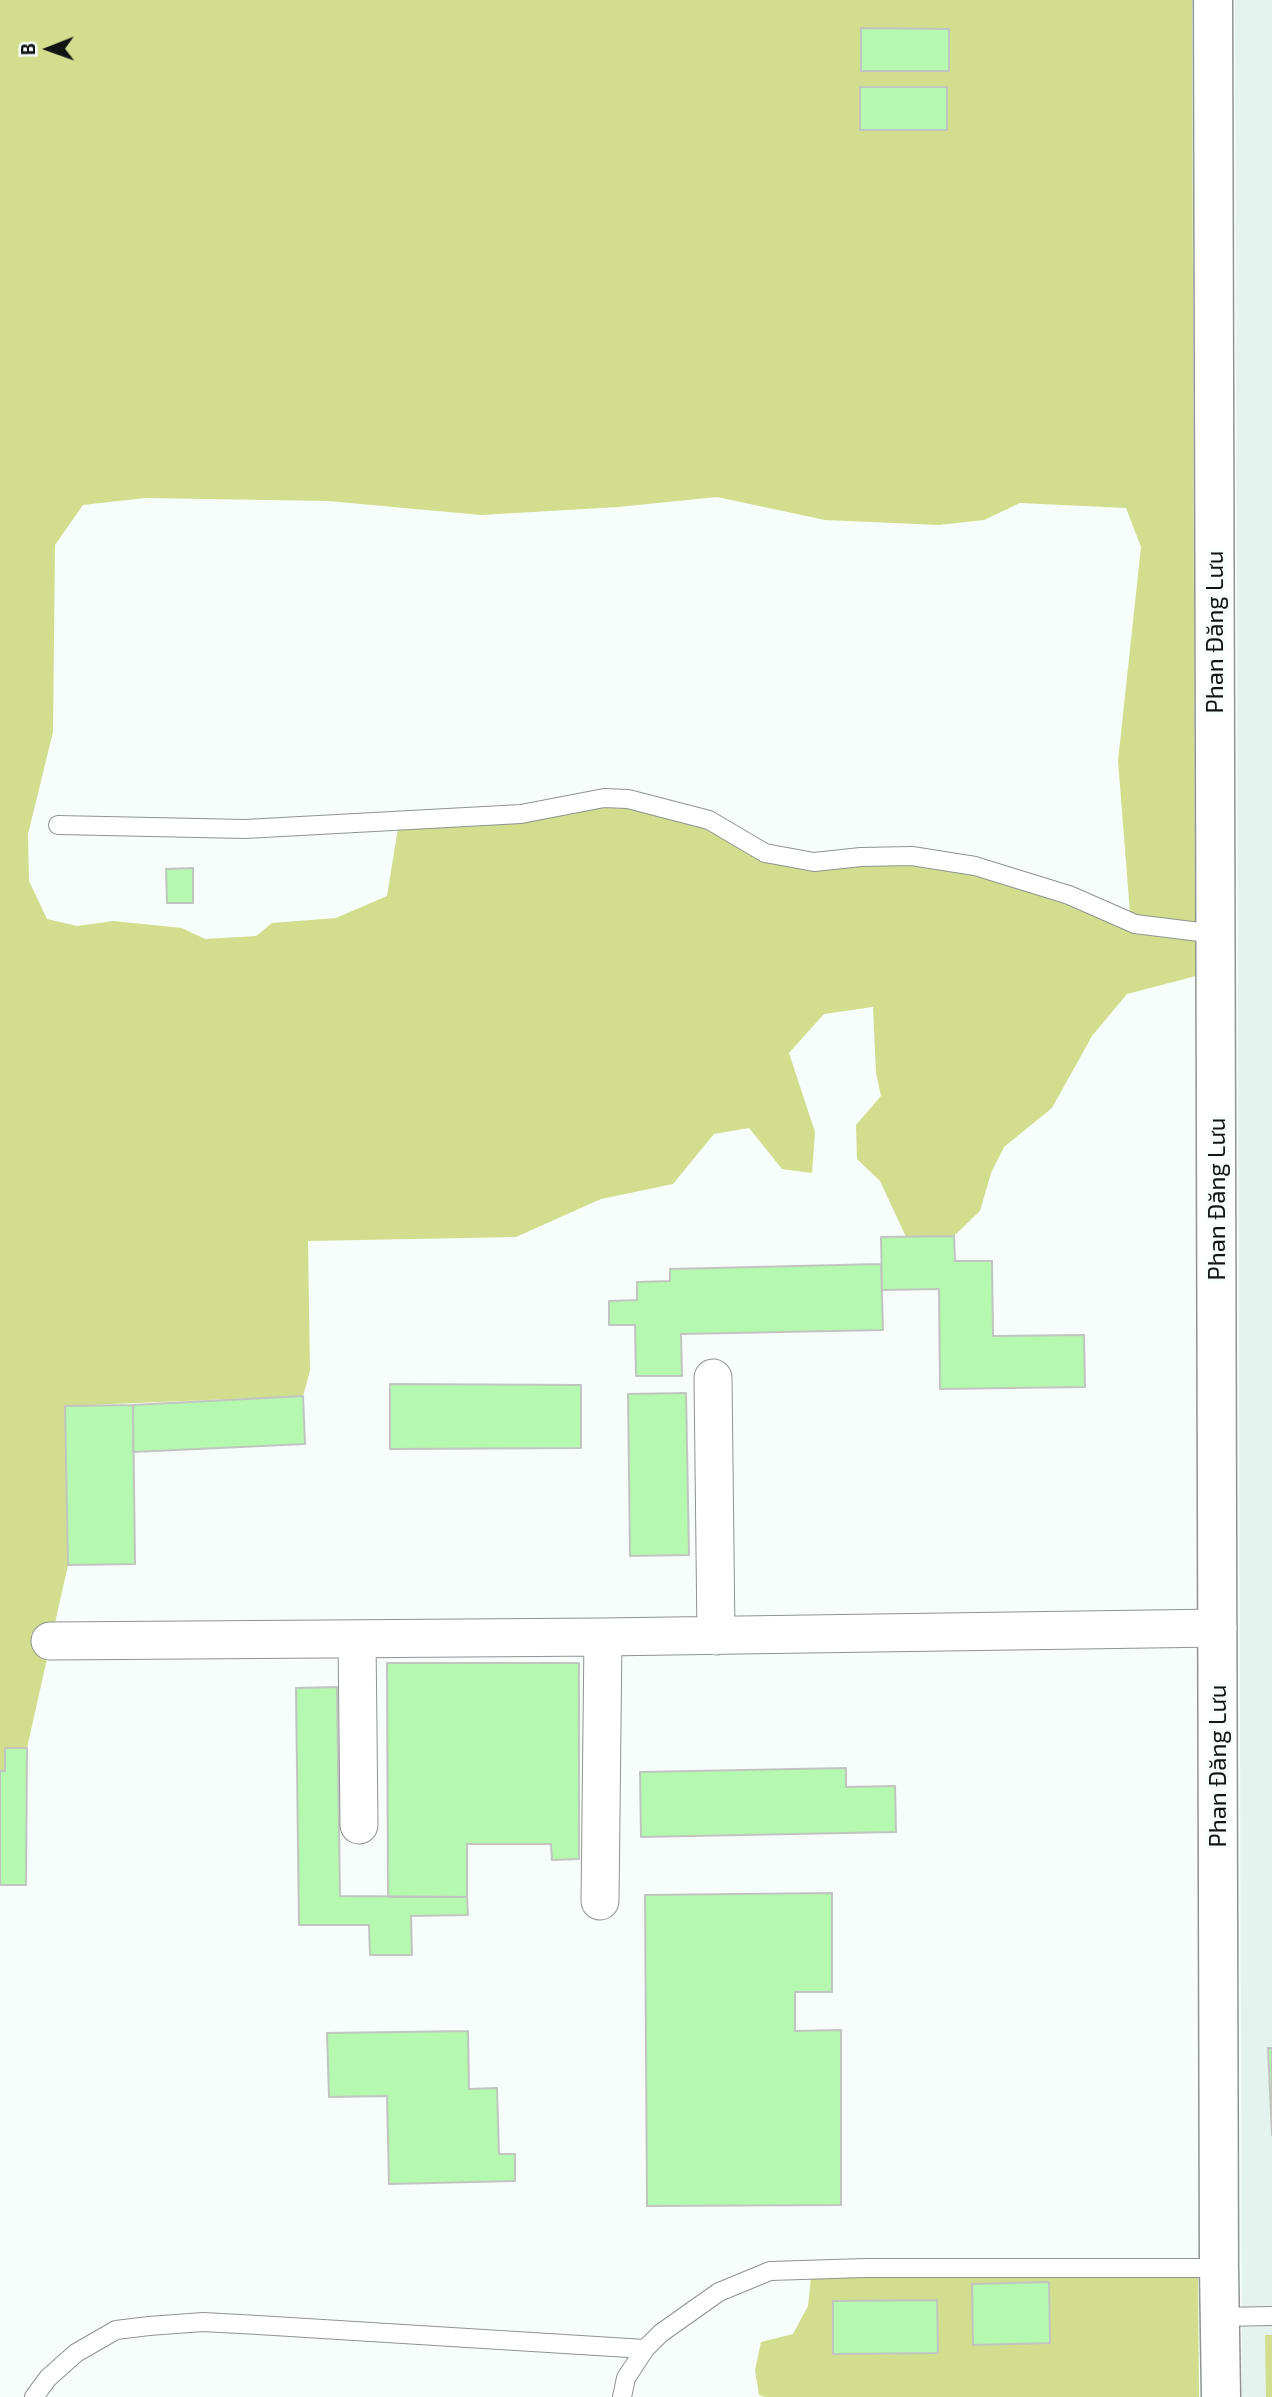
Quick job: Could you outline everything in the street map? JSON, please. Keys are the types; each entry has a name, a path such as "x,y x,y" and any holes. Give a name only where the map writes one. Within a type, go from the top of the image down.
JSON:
{"street":[{"name":"Phan Đăng Lưu","path":"1213,0 1221,2397"},
{"path":"713,1377 716,1636"},
{"path":"50,1641 716,1636 1218,1628"},
{"path":"600,1901 603,1637"},
{"path":"357,1639 359,1825"}],"lane":[{"path":"58,825 245,829 521,814 604,798 628,799 709,820 765,853 814,862 861,857 912,856 975,866 1069,895 1135,924 1216,934"},
{"path":"622,2397 626,2378 645,2349 661,2333 719,2292 770,2272 864,2268 1219,2269"},
{"path":"1221,2317 1272,2316"},
{"path":"34,2397 48,2378 76,2353 116,2330 149,2326 203,2322 645,2349"}],"shaded area":[{"path":"1235,0 1272,0 1272,2397 1242,2397"}],"green space":[{"path":"0,0 1192,0 1195,923 1139,917 1130,913 1118,761 1141,547 1126,508 1020,503 984,520 939,525 825,520 717,497 618,507 481,515 328,501 145,498 83,505 55,545 53,732 28,834 29,881 47,919 77,926 113,921 182,928 205,939 256,936 272,923 336,918 387,896 398,828 603,806 626,807 706,827 760,860 861,865 911,863 971,872 1062,902 1131,932 1195,938 1196,976 1127,994 1092,1036 1052,1108 1004,1147 991,1173 980,1211 954,1236 906,1237 880,1181 857,1159 856,1125 881,1096 876,1073 873,1007 824,1014 789,1053 815,1132 812,1173 782,1169 749,1128 714,1134 673,1184 601,1199 516,1237 308,1241 310,1371 303,1396 65,1406 68,1565 27,1748 5,1748 5,1771 0,1771"},
{"path":"1198,2277 1199,2397 759,2395 755,2370 761,2342 793,2334 808,2306 811,2278"},
{"path":"1265,2335 1272,2335 1272,2397 1266,2397"}],"building":[{"path":"861,28 949,29 949,71 861,71"},
{"path":"860,87 947,87 947,130 860,130"},
{"path":"193,868 193,903 167,903 166,869"},
{"path":"954,1236 955,1261 992,1261 993,1336 1084,1335 1085,1387 940,1389 939,1289 882,1290 881,1237"},
{"path":"881,1264 883,1330 681,1334 682,1376 636,1376 635,1325 609,1325 609,1301 637,1300 637,1282 670,1281 670,1269"},
{"path":"390,1384 581,1385 581,1448 390,1449"},
{"path":"686,1393 689,1555 630,1556 628,1394"},
{"path":"303,1396 305,1444 133,1452 133,1405"},
{"path":"133,1405 135,1564 68,1565 65,1406"},
{"path":"387,1663 579,1663 579,1859 552,1860 551,1844 467,1844 467,1897 388,1897"},
{"path":"337,1687 340,1896 467,1897 468,1915 411,1916 412,1955 370,1955 369,1925 299,1925 296,1688"},
{"path":"5,1748 27,1748 26,1885 0,1885 0,1771 5,1771"},
{"path":"846,1768 846,1787 895,1786 896,1832 641,1837 640,1772"},
{"path":"832,1893 832,1992 795,1992 795,2031 841,2030 841,2205 647,2206 645,1895"},
{"path":"468,2031 469,2089 497,2088 499,2154 515,2154 515,2181 389,2184 387,2096 329,2097 327,2033"},
{"path":"1268,2048 1272,2048 1272,2135"},
{"path":"1049,2282 1050,2343 973,2345 972,2284"},
{"path":"937,2300 938,2353 833,2354 833,2301"}]}
